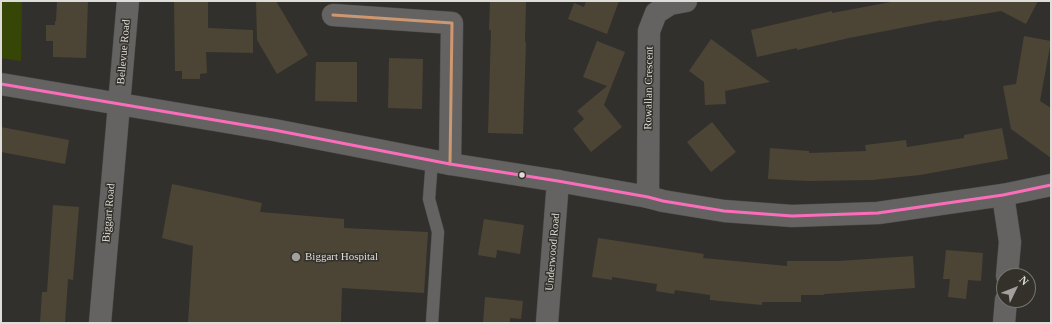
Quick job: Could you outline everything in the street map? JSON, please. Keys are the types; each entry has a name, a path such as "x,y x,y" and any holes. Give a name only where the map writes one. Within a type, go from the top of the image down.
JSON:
{"street":[{"name":"Bellevue Road","path":"119,103 128,1"},
{"name":"Rowallan Crescent","path":"648,197 650,31 656,13 670,4 686,1"},
{"path":"333,15 452,23 441,162"},
{"path":"1,84 274,130 441,162 648,197 663,202 724,211 792,216 878,213 1003,195 1051,185"},
{"name":"Biggart Road","path":"100,323 119,103"},
{"name":"Underwood Road","path":"547,323 558,181"},
{"path":"1003,195 1010,242 1008,268"},
{"path":"1004,323 1005,308"}],"lane":[{"path":"432,323 438,232 429,199 441,162"}],"green space":[{"path":"1,1 22,1 21,61 1,58"}],"building":[{"path":"57,1 88,1 86,58 53,57 53,41 46,41 46,25 55,25"},
{"path":"174,1 208,1 208,28 253,30 253,53 206,52 207,73 200,74 200,79 182,79 182,71 175,71"},
{"path":"256,1 276,1 308,55 277,74 257,40"},
{"path":"490,1 526,1 523,134 488,133 491,30 489,30"},
{"path":"586,1 619,1 607,34 568,19 574,3 584,7"},
{"path":"896,1 1038,1 1026,24 1001,11 942,20 757,57 751,30 832,11 832,13"},
{"path":"1024,36 1051,41 1040,101 1051,108 1051,158 1011,129 1003,86 1016,84"},
{"path":"711,39 770,82 725,91 726,104 705,105 704,82 689,71"},
{"path":"597,41 625,52 604,105 622,127 591,152 573,129 584,119 577,111 607,86 583,77"},
{"path":"389,58 423,59 422,109 388,108"},
{"path":"316,62 357,62 357,102 315,101"},
{"path":"712,122 736,152 711,172 687,142"},
{"path":"1,127 69,140 65,164 1,152"},
{"path":"1002,128 1008,159 920,175 872,180 808,181 768,179 770,148 809,151 809,153 866,151 865,145 906,140 907,147 964,138 964,135"},
{"path":"172,184 262,203 260,212 344,219 344,228 428,232 424,293 342,288 341,323 188,323 193,246 162,238"},
{"path":"53,205 79,207 73,280 68,279 65,323 40,323 42,292 47,292"},
{"path":"484,219 524,225 520,254 497,250 496,258 478,255"},
{"path":"598,238 704,254 703,258 787,266 787,261 838,261 913,256 915,288 824,295 801,295 801,302 762,302 762,305 710,300 710,295 675,290 674,294 656,291 657,284 612,277 612,280 592,277"},
{"path":"946,250 983,253 981,281 968,280 966,299 948,297 950,279 943,279"},
{"path":"485,297 523,301 521,319 510,318 510,323 483,323"}],"transit line":[{"path":"333,15 452,23 450,164"},
{"path":"1,84 274,130 450,164 558,181 724,211 792,216 878,213 1003,195 1051,185"}],"place":[{"name":"Biggart Hospital","path":"296,257"}]}
